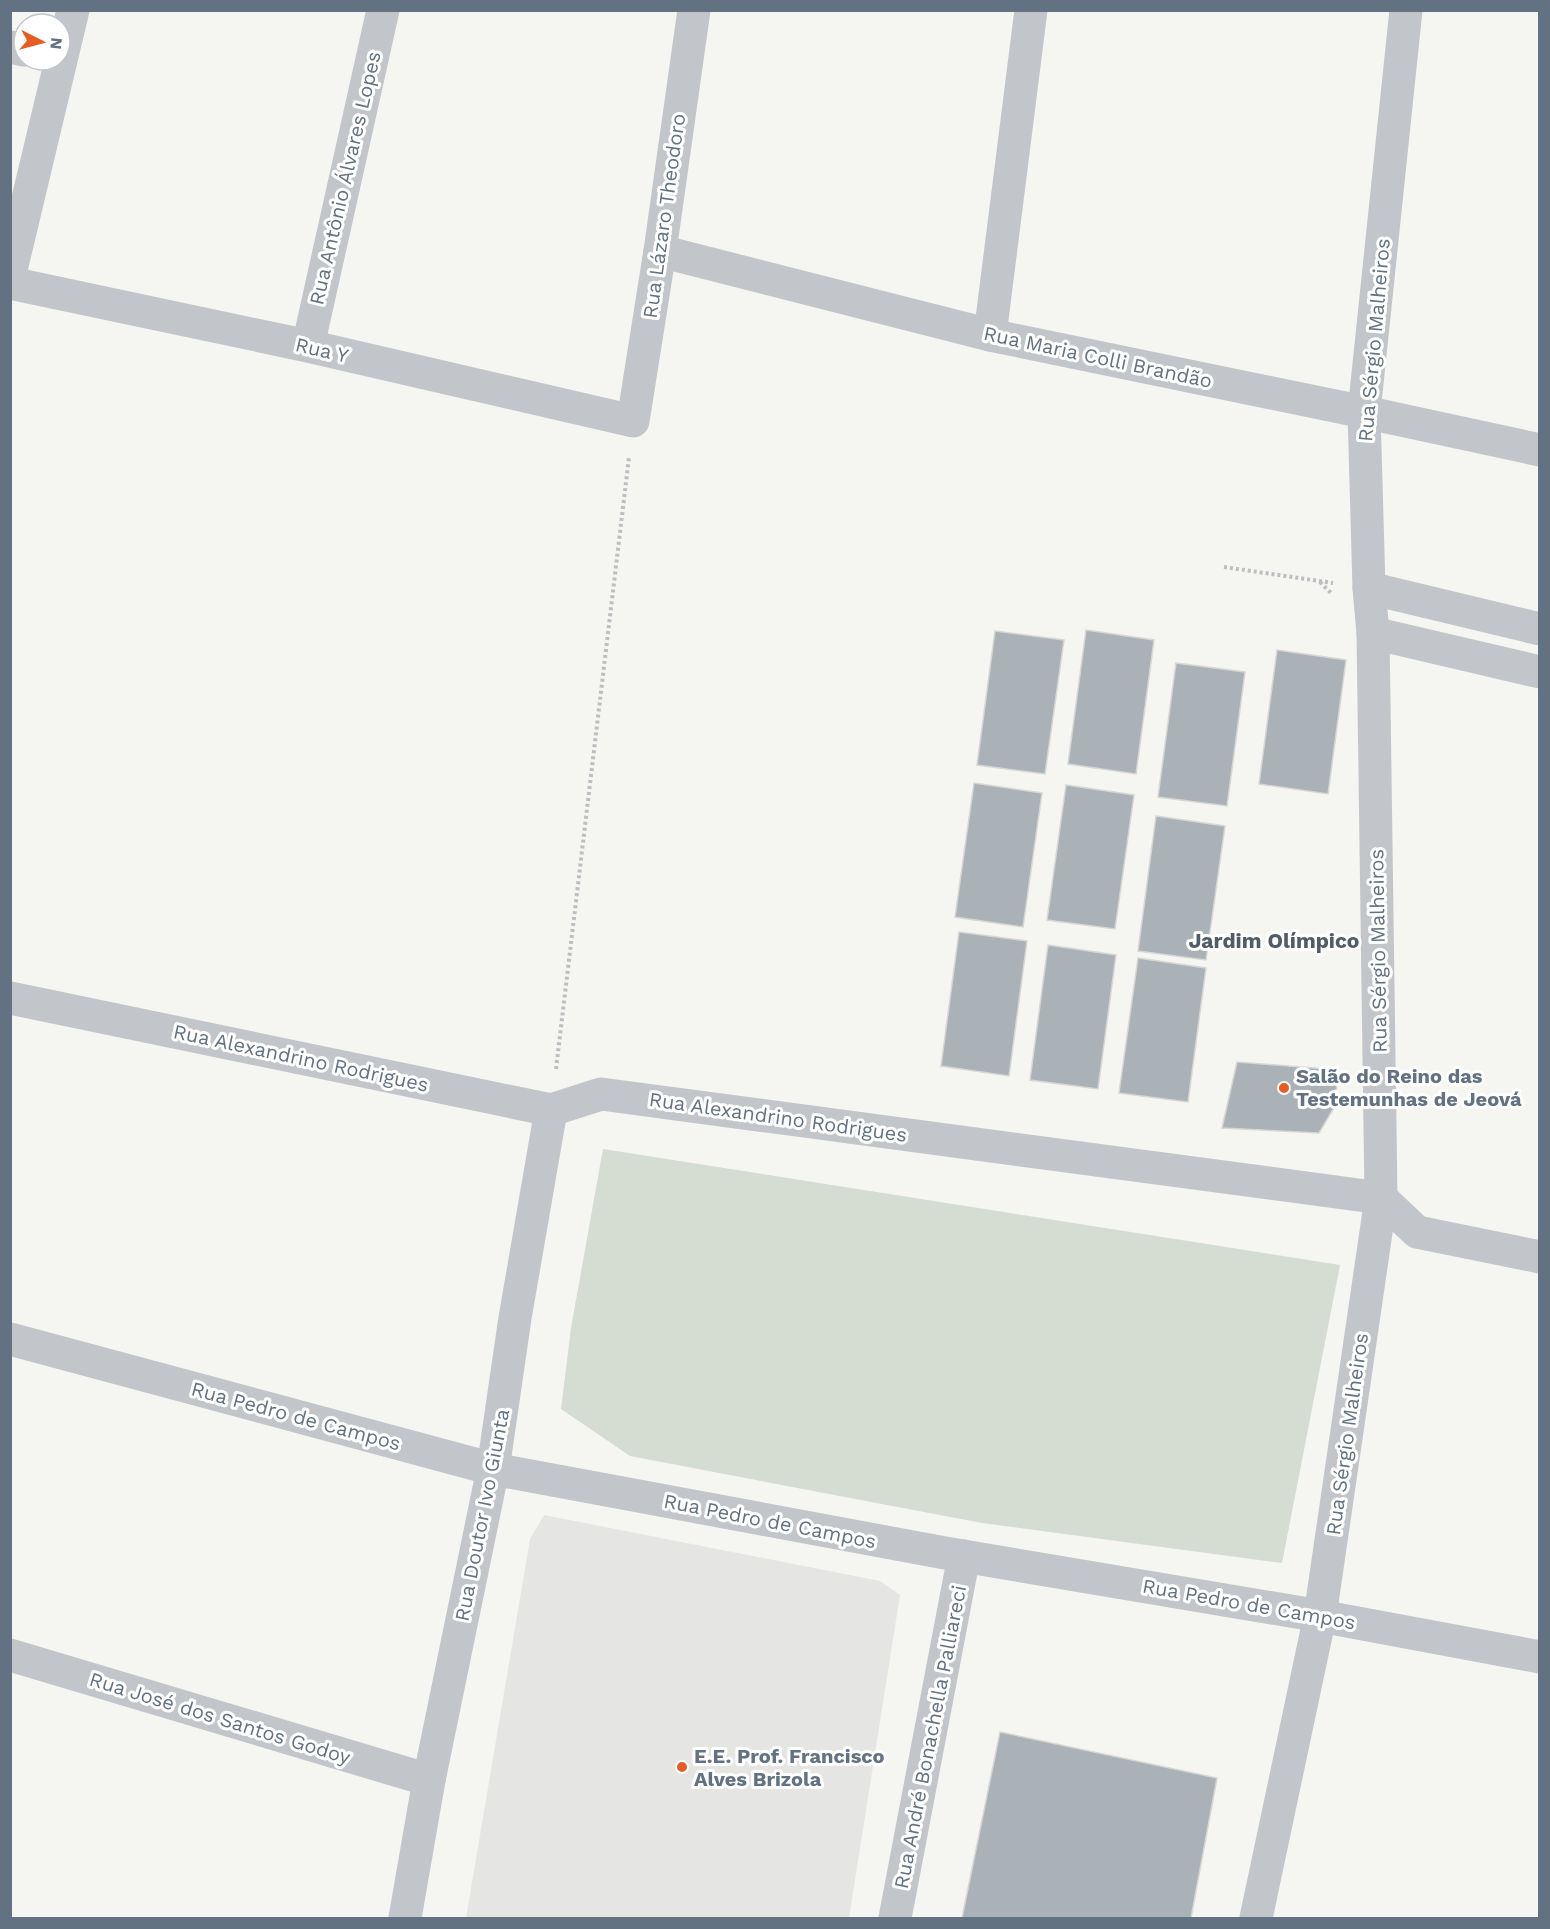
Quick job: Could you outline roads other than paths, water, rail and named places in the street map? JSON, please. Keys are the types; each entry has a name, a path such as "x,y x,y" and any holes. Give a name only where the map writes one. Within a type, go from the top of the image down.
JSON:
{"street":[{"name":"Rua Antônio Álvares Lopes","path":"308,346 383,10"},
{"name":"Rua Lázaro Theodoro","path":"633,420 660,251 694,10"},
{"path":"990,335 1031,10"},
{"name":"Rua Sérgio Malheiros","path":"1256,1918 1320,1616 1381,1198 1373,633 1369,588 1364,412 1406,10"},
{"path":"10,274 58,72"},
{"name":"Rua Maria Colli Brandão","path":"660,251 990,335 1539,450"},
{"name":"Rua Y","path":"10,283 308,346 633,420"},
{"path":"1369,588 1539,629"},
{"path":"1373,633 1539,672"},
{"name":"Rua Alexandrino Rodrigues","path":"10,998 551,1110 602,1094 1381,1198"},
{"name":"Rua Doutor Ivo Giunta","path":"405,1918 429,1780 493,1469 515,1318 551,1110"},
{"path":"1381,1198 1417,1232 1539,1257"},
{"name":"Rua Pedro de Campos","path":"10,1339 493,1469 964,1556 1320,1616 1539,1657"},
{"name":"Rua André Bonachella Palliareci","path":"895,1918 964,1556"},
{"name":"Rua José dos Santos Godoy","path":"10,1655 429,1780"}],"place":[{"name":"Salão do Reino das Testemunhas de Jeová","path":"1284,1088"},
{"name":"E.E. Prof. Francisco Alves Brizola","path":"682,1767"}],"district":[{"name":"Jardim Olímpico","path":"1274,941"}]}
